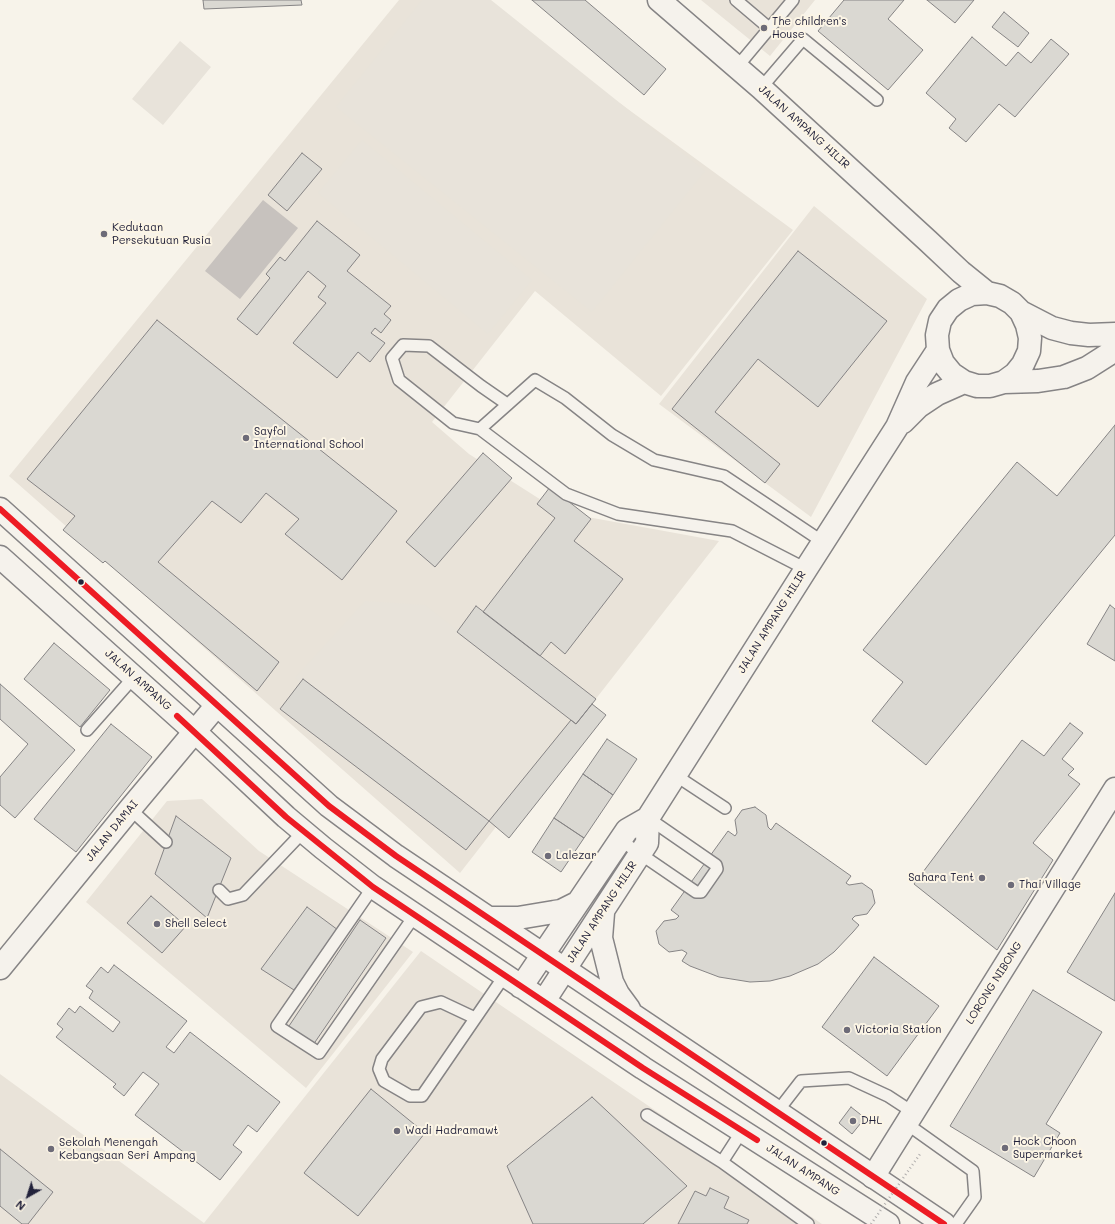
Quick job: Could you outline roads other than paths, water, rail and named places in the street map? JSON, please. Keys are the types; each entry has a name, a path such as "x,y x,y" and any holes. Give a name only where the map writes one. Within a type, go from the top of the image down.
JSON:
{"street":[{"name":"JALAN AMPANG HILIR","path":"659,0 761,88 961,272 987,293"},
{"name":"JALAN AMPANG HILIR","path":"946,257 955,278 959,300"},
{"path":"1004,382 1015,374 1024,364 1029,351 1030,338 1028,324 1021,312 1012,303 1000,296 987,293 972,294 959,300 948,309 940,321 937,335 938,350 943,363 952,374 964,382 977,386 990,386 1004,382 1038,381 1064,377 1087,368 1109,354 1115,348"},
{"path":"1021,312 1052,328 1071,333 1089,335 1115,334"},
{"name":"JALAN AMPANG HILIR","path":"513,981 542,955 627,830 648,818 823,542 898,427 917,382 938,350"},
{"name":"JALAN AMPANG HILIR","path":"898,427 919,406 937,394 964,382"},
{"path":"0,508 329,806 396,856 944,1224"},
{"name":"JALAN AMPANG","path":"0,557 194,731 303,832 373,887 637,1064 888,1224"},
{"name":"JALAN DAMAI","path":"3,960 217,705"},
{"name":"LORONG NIBONG","path":"873,1176 1115,789"},
{"name":"JALAN AMPANG HILIR","path":"544,1001 647,844 648,818"},
{"path":"488,918 518,918 561,911 577,903"},
{"path":"603,913 601,938 612,982 618,994 636,1018"}],"lane":[{"path":"736,0 769,28"},
{"path":"737,67 793,0"},
{"path":"761,88 803,39 877,100"},
{"path":"507,404 429,346 403,345 392,358 399,380 452,423 480,429 566,494 618,514 732,531 806,569"},
{"path":"480,429 535,380 564,398 612,435 654,460 724,476 823,542"},
{"path":"87,730 134,677"},
{"path":"675,775 725,808"},
{"path":"130,809 166,842"},
{"path":"620,840 696,892 701,892 717,869 716,865 648,818"},
{"path":"219,890 228,899 243,895 303,832"},
{"path":"373,887 277,1026 319,1053 415,915"},
{"path":"475,1018 441,1002 420,1007 382,1059 379,1069 384,1081 410,1096 422,1096 475,1018 513,981"},
{"path":"778,1112 801,1081 849,1078 888,1096 910,1119 973,1171 975,1198 956,1224"},
{"path":"647,1115 722,1162 808,1224"},
{"path":"722,1162 742,1130"}],"place":[{"name":"The children's House","path":"764,28"},
{"name":"Kedutaan Persekutuan Rusia","path":"104,234"},
{"name":"Sayfol International School","path":"246,438"},
{"name":"Lalezar","path":"548,856"},
{"name":"Sahara Tent","path":"982,878"},
{"name":"Thai Village","path":"1011,885"},
{"name":"Shell Select","path":"157,924"},
{"name":"Victoria Station","path":"847,1030"},
{"name":"DHL","path":"853,1121"},
{"name":"Wadi Hadramawt","path":"397,1131"},
{"name":"Hock Choon Supermarket","path":"1005,1148"},
{"name":"Sekolah Menengah Kebangsaan Seri Ampang","path":"51,1149"}]}
